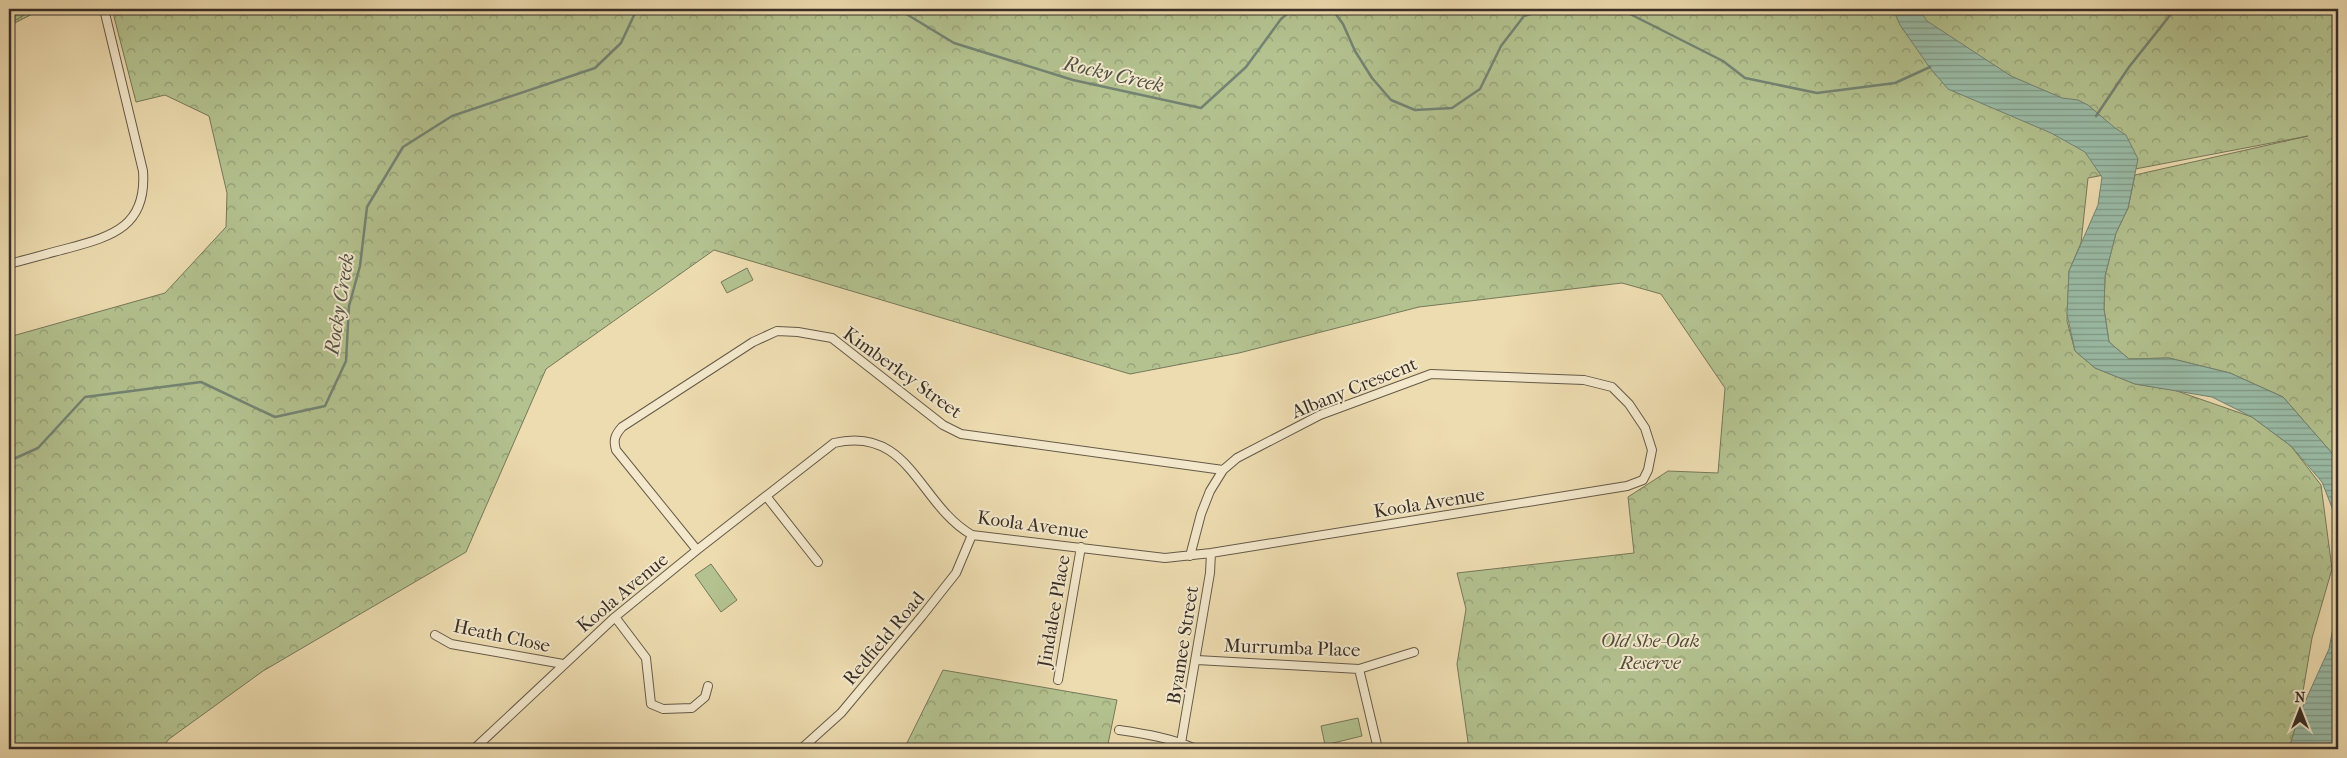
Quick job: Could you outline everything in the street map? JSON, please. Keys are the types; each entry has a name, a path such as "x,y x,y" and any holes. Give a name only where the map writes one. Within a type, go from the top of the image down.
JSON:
{"street":[{"path":"9,264 114,234 131,219 142,197 142,171 104,9"},
{"name":"Kimberley Street","path":"697,550 616,450 614,441 616,433 622,427 753,342 777,331 798,332 832,338 942,425 961,434 982,439 1223,470"},
{"name":"Albany Crescent","path":"1190,556 1201,514 1210,492 1223,470 1250,450 1320,415 1431,374 1584,380 1612,387 1629,404 1645,428 1652,450 1648,470 1643,480"},
{"name":"Koola Avenue","path":"474,749 615,617 697,550 834,444 860,440 885,446 896,454 957,526 972,535 1165,558 1190,556 1513,506 1627,486 1643,480"},
{"path":"766,496 818,562"},
{"name":"Redfield Road","path":"801,749 842,713 933,602 962,564 972,535"},
{"name":"Jindalee Place","path":"1058,680 1081,547"},
{"name":"Byamee Street","path":"1182,743 1210,573 1210,553"},
{"path":"615,617 646,658 651,704 664,709 692,708 705,697 708,686"},
{"name":"Heath Close","path":"435,635 451,644 563,664"},
{"name":"Murrumba Place","path":"1197,660 1359,669 1414,652"},
{"path":"1359,669 1378,749"},
{"path":"1119,730 1182,743 1196,749"}],"green space":[{"path":"9,9 42,9 9,26"},
{"path":"9,9 34,9 9,24"},
{"name":"Old She-Oak Reserve","path":"112,9 2338,9 2338,460 2283,397 2230,373 2169,358 2129,359 2109,342 2104,309 2105,276 2116,233 2128,208 2135,175 2308,136 2088,178 2081,243 2069,271 2067,321 2075,351 2095,368 2135,384 2174,390 2252,417 2291,446 2321,485 2332,569 2312,638 2299,715 2289,749 1469,749 1457,664 1466,609 1457,573 1634,553 1628,497 1668,471 1718,473 1725,388 1661,294 1622,283 1419,307 1239,353 1130,374 714,250 546,369 466,552 263,671 169,739 161,749 9,749 9,337 165,293 226,227 227,193 209,116 165,95 136,102"},
{"path":"747,268 753,280 727,293 721,282"},
{"path":"711,564 737,600 721,612 695,575"},
{"path":"943,670 1117,700 1107,749 904,749"},
{"path":"2338,707 2338,749 2335,749 2333,727"},
{"path":"1358,718 1362,736 1325,745 1321,726"}],"shaded area":[{"path":"1893,9 1919,9 1927,21 2011,76 2062,98 2078,100 2088,105 2126,135 2138,159 2128,208 2116,233 2105,276 2104,309 2109,342 2129,359 2169,358 2230,373 2283,397 2338,460 2338,523 2322,482 2291,446 2252,417 2212,397 2135,384 2095,368 2075,351 2067,314 2069,271 2098,205 2102,177 2085,152 2051,133 1948,89 1930,68 1900,25"},
{"path":"2338,602 2338,707 2333,727 2335,749 2289,749 2299,715 2329,649"}],"waterway":[{"name":"Rocky Creek","path":"9,461 38,448 85,397 201,382 275,417 325,406 346,361 349,306 360,266 367,207 403,147 452,116 595,68 621,43 636,11 641,9"},
{"name":"Rocky Creek","path":"898,9 954,43 1073,80 1201,108 1246,67 1281,19 1293,9"},
{"name":"Rocky Creek","path":"1332,9 1343,24 1355,51 1372,78 1391,100 1415,110 1452,108 1480,89 1501,46 1524,16 1548,9"},
{"name":"Rocky Creek","path":"1615,9 1620,9 1723,61 1745,78 1817,93 1895,83 1930,67"},
{"path":"2096,116 2129,67 2175,9"}]}
